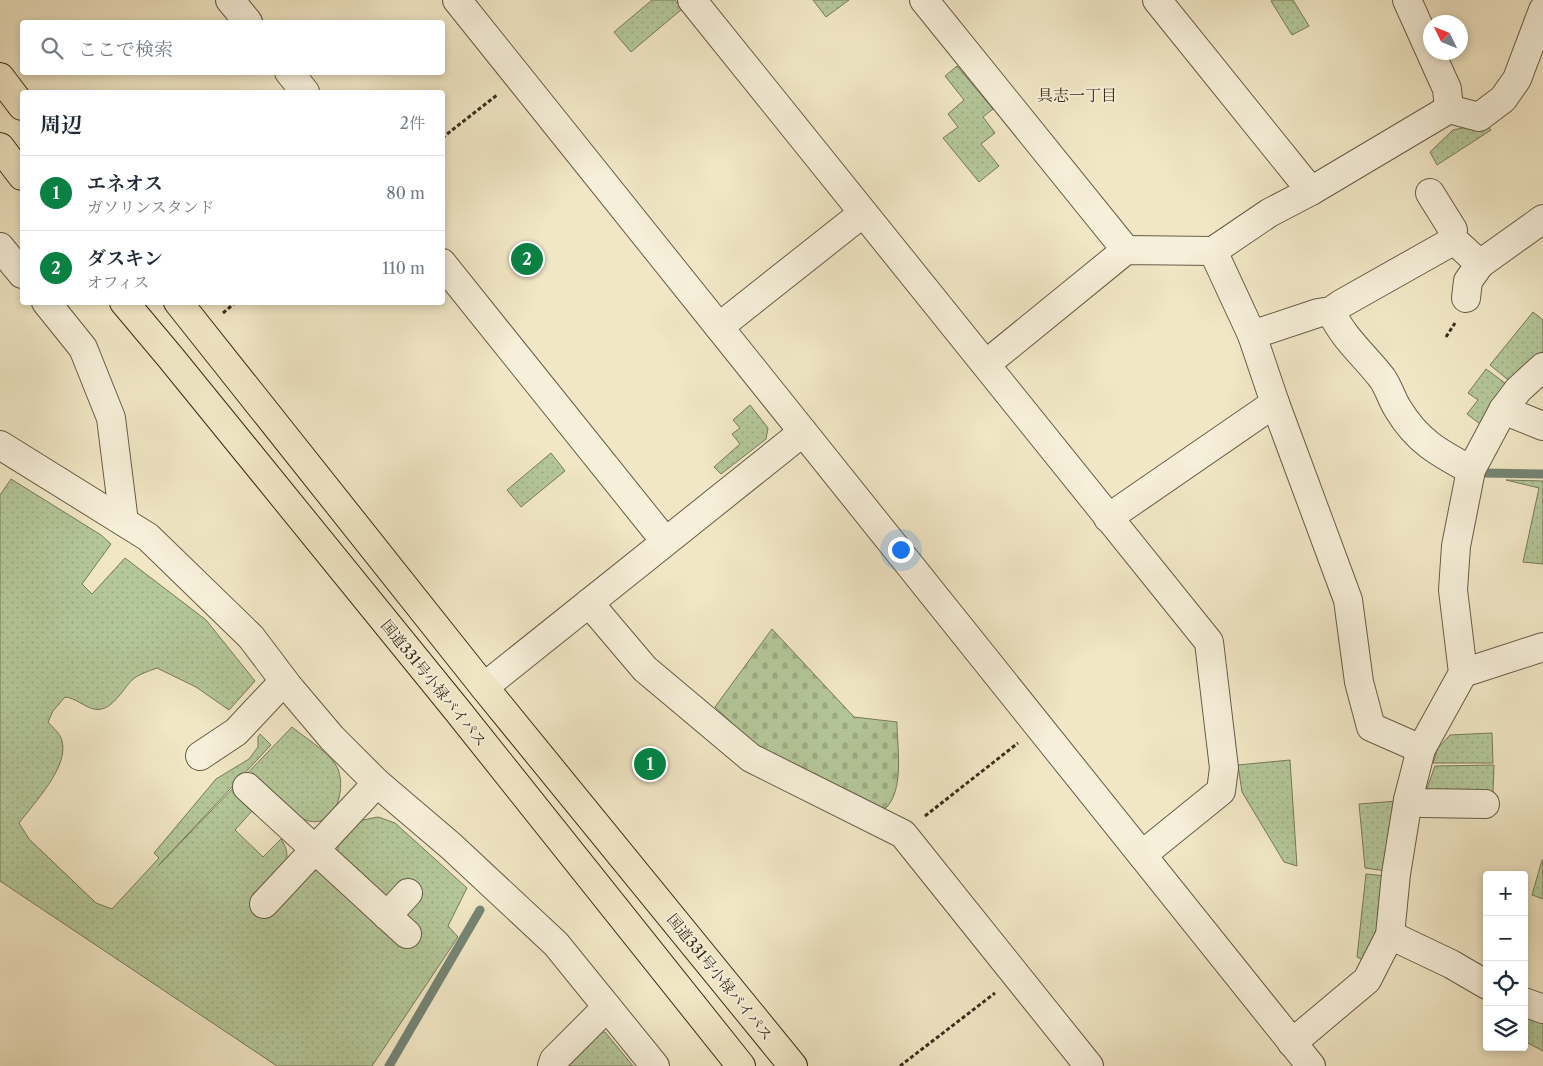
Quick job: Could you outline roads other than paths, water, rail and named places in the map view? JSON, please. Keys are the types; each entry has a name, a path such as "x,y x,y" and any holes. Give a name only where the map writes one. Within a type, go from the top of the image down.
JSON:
{"highway":[{"path":"0,77 20,103"},
{"path":"0,147 20,173"},
{"name":"国道331号小禄バイパス","path":"126,305 451,703 741,1066"},
{"name":"国道331号小禄バイパス","path":"180,305 484,688 793,1066"}],"street":[{"path":"230,0 246,20"},
{"path":"457,0 1310,1066"},
{"path":"692,0 1209,642 1224,768 1221,791 1142,854"},
{"path":"924,0 1126,250"},
{"path":"1157,0 1311,191"},
{"path":"1407,0 1447,89 1449,109"},
{"path":"986,364 1126,250 1213,251 1269,213 1311,191 1449,109 1479,117 1503,99 1517,79 1543,10"},
{"path":"291,75 303,90"},
{"path":"1430,193 1453,230 1451,242"},
{"path":"719,327 863,214"},
{"path":"1466,298 1468,281 1480,264 1543,219"},
{"path":"1252,335 1318,313 1331,311 1340,304 1451,242 1458,244 1480,264"},
{"path":"0,247 20,272"},
{"path":"1213,251 1252,335 1275,403 1348,600 1359,682 1371,727 1421,749"},
{"path":"445,267 665,541"},
{"path":"48,305 83,348 111,418 124,522"},
{"path":"1331,311 1341,329 1383,379 1397,409 1416,435 1436,451 1471,470"},
{"path":"1292,1043 1367,980 1390,935 1396,874 1408,800 1421,749 1464,673 1453,590 1456,546 1471,470 1503,410 1518,390 1543,367"},
{"path":"1108,518 1275,403"},
{"path":"1503,410 1543,426"},
{"path":"484,688 803,432"},
{"path":"3,453 148,537 251,637 284,681 332,738 377,783 451,846 556,944 655,1066"},
{"path":"589,603 645,669 751,758 903,834 1089,1066"},
{"path":"1464,673 1543,647"},
{"path":"200,756 236,732 284,681"},
{"path":"264,904 377,783"},
{"path":"248,786 407,934"},
{"path":"1408,800 1422,803 1484,804"},
{"path":"387,916 408,893"},
{"path":"1390,935 1450,964 1483,983"},
{"path":"1528,1003 1543,1009"},
{"path":"552,1066 554,1060 607,1007"}],"waterway":[{"path":"1485,473 1543,474"},
{"path":"389,1066 480,910"}],"place":[{"name":"ダスキン","path":"527,259"},
{"name":"エネオス","path":"650,764"}],"district":[{"name":"具志一丁目","path":"1077,95"}]}
